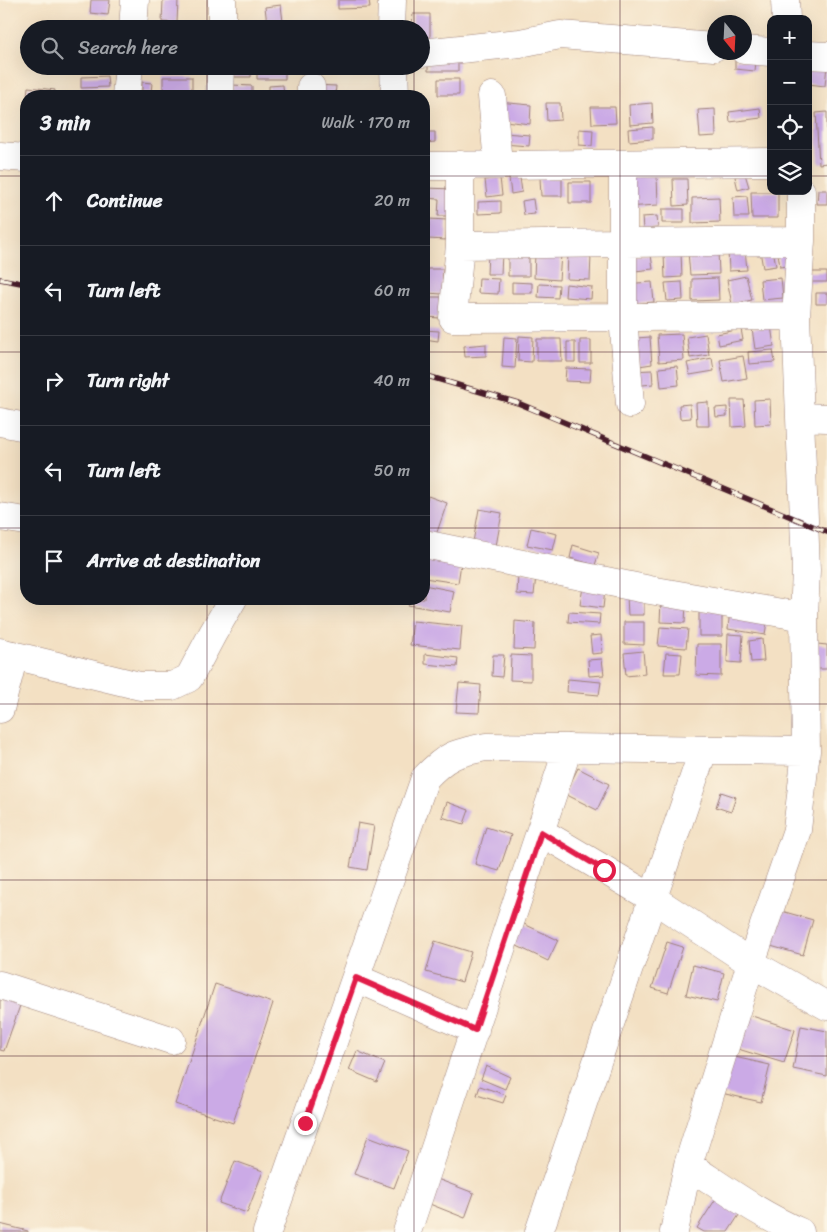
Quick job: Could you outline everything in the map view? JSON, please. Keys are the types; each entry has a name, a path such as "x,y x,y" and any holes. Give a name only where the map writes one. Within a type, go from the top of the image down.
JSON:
{"street":[{"path":"134,20 136,0"},
{"path":"222,0 222,20"},
{"path":"391,20 392,0"},
{"path":"785,0 786,15"},
{"path":"430,52 520,43 560,35 707,46"},
{"path":"752,51 767,52"},
{"path":"812,54 827,56"},
{"path":"127,90 128,75"},
{"path":"220,90 221,75"},
{"path":"394,75 395,90"},
{"path":"492,96 498,164"},
{"path":"0,156 20,158"},
{"path":"430,166 767,162"},
{"path":"622,164 622,317 630,404"},
{"path":"460,165 460,245 453,318 796,316"},
{"path":"674,1232 688,1165 751,964 797,830 806,752 816,696 804,616 814,418 796,316 801,241 801,195"},
{"path":"460,245 801,241"},
{"path":"0,422 20,426"},
{"path":"0,517 20,520"},
{"path":"430,545 650,590 804,616"},
{"path":"0,709 7,653 140,686 172,686 189,678 212,633 229,605"},
{"path":"267,1232 425,778 440,762 454,754 486,747 806,752"},
{"path":"407,1232 568,748"},
{"path":"539,1232 703,751"},
{"path":"541,832 652,898 751,964 827,1006"},
{"path":"356,978 475,1030"},
{"path":"0,985 171,1040"},
{"path":"688,1165 752,1207 781,1224 800,1232"}],"building":[{"path":"91,0 110,0 108,15 90,13"},
{"path":"163,0 178,0 177,20 162,20"},
{"path":"338,0 369,0 370,8 338,9"},
{"path":"281,5 283,20 267,20 265,7"},
{"path":"413,14 430,14 430,20 413,20"},
{"path":"430,57 458,57 458,71 430,71"},
{"path":"735,60 756,61 755,71 735,69"},
{"path":"812,63 827,65 825,86 812,84"},
{"path":"224,75 251,75 251,77 224,77"},
{"path":"257,75 285,75 285,79 257,79"},
{"path":"107,76 108,87 81,88 81,77"},
{"path":"163,77 192,77 192,90 163,90"},
{"path":"438,79 459,79 459,95 438,95"},
{"path":"142,82 152,83 151,90 142,90"},
{"path":"233,85 252,86 252,90 232,90"},
{"path":"283,85 283,90 269,90 269,86"},
{"path":"314,85 336,86 336,90 314,90"},
{"path":"28,87 55,90 28,90"},
{"path":"498,102 531,105 530,124 496,120"},
{"path":"546,103 560,103 561,120 547,121"},
{"path":"652,103 653,123 630,125 629,105"},
{"path":"591,107 615,107 616,123 592,124"},
{"path":"760,108 761,118 730,122 729,112"},
{"path":"715,109 716,136 700,137 698,110"},
{"path":"827,112 827,163 819,164 816,113"},
{"path":"653,127 653,139 629,141 628,129"},
{"path":"579,129 593,130 592,146 579,145"},
{"path":"430,132 435,132 435,142 430,142"},
{"path":"504,133 530,135 529,146 503,144"},
{"path":"745,174 749,187 738,190 735,177"},
{"path":"657,175 658,205 625,207 623,177"},
{"path":"520,177 522,192 511,194 509,178"},
{"path":"500,178 502,195 487,197 485,180"},
{"path":"540,178 562,178 562,196 541,196"},
{"path":"673,179 687,179 688,205 674,206"},
{"path":"569,182 591,182 591,203 569,203"},
{"path":"430,188 453,189 452,216 438,216 439,199 430,198"},
{"path":"818,190 827,190 827,204 817,204"},
{"path":"751,192 767,192 767,195 778,195 778,218 752,218"},
{"path":"747,196 749,217 734,217 733,197"},
{"path":"719,197 720,222 692,223 692,198"},
{"path":"533,199 535,214 524,215 522,201"},
{"path":"501,201 501,213 478,214 478,202"},
{"path":"662,209 684,209 684,223 662,223"},
{"path":"657,216 658,228 643,229 642,217"},
{"path":"430,219 447,220 446,240 430,239"},
{"path":"785,245 787,266 780,267 777,246"},
{"path":"745,249 747,270 729,271 728,250"},
{"path":"773,249 776,266 763,268 760,251"},
{"path":"718,250 719,274 690,275 688,252"},
{"path":"488,253 502,253 501,274 487,274"},
{"path":"535,253 561,255 559,280 534,278"},
{"path":"681,253 682,277 665,278 664,254"},
{"path":"508,254 529,254 529,276 508,276"},
{"path":"568,254 591,255 590,280 567,279"},
{"path":"651,255 653,269 635,271 633,257"},
{"path":"430,269 443,269 442,294 430,293"},
{"path":"807,272 827,272 827,282 806,282"},
{"path":"746,276 752,300 732,304 727,280"},
{"path":"479,278 499,279 498,294 478,293"},
{"path":"718,278 719,300 692,301 692,279"},
{"path":"781,278 783,298 762,300 760,280"},
{"path":"512,282 532,283 532,293 512,293"},
{"path":"652,282 654,302 624,305 622,284"},
{"path":"682,282 683,300 667,301 665,283"},
{"path":"539,284 559,285 558,298 538,297"},
{"path":"566,284 592,287 591,299 565,297"},
{"path":"816,293 827,293 827,304 816,304"},
{"path":"430,297 441,297 440,318 430,317"},
{"path":"771,326 774,346 755,349 752,329"},
{"path":"741,329 743,340 719,345 717,334"},
{"path":"430,330 439,331 438,341 430,340"},
{"path":"682,334 684,360 659,362 657,335"},
{"path":"706,334 709,355 690,358 687,337"},
{"path":"519,336 533,337 532,362 518,361"},
{"path":"504,337 517,338 515,368 502,367"},
{"path":"650,337 652,364 639,366 636,338"},
{"path":"537,339 561,339 562,361 537,361"},
{"path":"580,340 591,340 591,363 580,363"},
{"path":"567,342 575,342 575,362 567,362"},
{"path":"486,344 486,356 465,357 464,346"},
{"path":"773,350 775,362 749,364 748,352"},
{"path":"743,356 747,378 724,382 720,360"},
{"path":"712,358 714,371 690,375 687,363"},
{"path":"677,366 679,385 661,387 659,368"},
{"path":"566,368 591,369 590,382 565,381"},
{"path":"652,370 653,384 632,386 631,371"},
{"path":"770,399 771,424 755,425 754,400"},
{"path":"731,400 744,400 746,426 732,427"},
{"path":"708,402 709,426 697,426 696,403"},
{"path":"690,404 691,418 680,419 679,405"},
{"path":"727,407 727,416 716,417 715,408"},
{"path":"430,497 447,503 436,535 430,533"},
{"path":"479,509 502,513 496,546 473,542"},
{"path":"531,528 557,534 553,550 527,545"},
{"path":"573,545 599,553 595,565 570,558"},
{"path":"430,552 462,557 458,583 430,579"},
{"path":"518,574 536,575 534,595 517,594"},
{"path":"430,586 454,591 450,612 408,605 430,605"},
{"path":"583,587 605,590 603,608 580,605"},
{"path":"627,596 644,596 644,615 628,615"},
{"path":"661,601 686,602 685,623 660,622"},
{"path":"730,609 768,614 765,635 728,629"},
{"path":"722,610 722,636 699,636 699,611"},
{"path":"569,612 600,614 599,624 568,622"},
{"path":"413,621 462,626 460,650 410,645"},
{"path":"515,621 535,623 534,650 514,649"},
{"path":"624,622 644,622 644,645 624,644"},
{"path":"660,627 688,629 686,648 658,646"},
{"path":"728,634 743,635 741,663 727,662"},
{"path":"601,635 602,653 592,654 590,636"},
{"path":"762,639 764,661 751,662 749,641"},
{"path":"697,644 721,644 721,676 696,675"},
{"path":"817,644 827,645 827,669 815,669"},
{"path":"643,651 645,674 626,676 624,653"},
{"path":"666,653 682,654 680,674 664,674"},
{"path":"425,654 458,658 457,667 425,664"},
{"path":"493,655 504,655 502,677 492,676"},
{"path":"511,655 531,656 531,681 510,680"},
{"path":"602,659 604,675 589,676 588,660"},
{"path":"568,679 601,682 599,695 567,692"},
{"path":"459,683 481,685 479,713 456,712"},
{"path":"578,768 609,784 597,810 565,794"},
{"path":"721,792 736,797 731,812 716,807"},
{"path":"447,802 469,810 464,824 442,817"},
{"path":"358,823 374,826 367,870 350,867"},
{"path":"486,827 511,835 499,871 475,864"},
{"path":"778,910 813,920 803,955 767,945"},
{"path":"522,923 558,940 548,961 513,944"},
{"path":"435,941 471,952 462,982 426,972"},
{"path":"667,942 683,947 668,993 652,988"},
{"path":"693,965 724,973 717,1002 686,995"},
{"path":"215,984 273,1003 233,1123 175,1104"},
{"path":"0,993 22,1000 4,1051 0,1050"},
{"path":"749,1015 795,1030 784,1063 738,1049"},
{"path":"801,1026 827,1031 827,1076 793,1069"},
{"path":"357,1051 385,1063 377,1082 349,1070"},
{"path":"730,1056 770,1065 761,1102 721,1093"},
{"path":"486,1066 510,1077 505,1089 481,1079"},
{"path":"480,1086 506,1095 503,1103 477,1095"},
{"path":"368,1136 408,1151 394,1188 354,1174"},
{"path":"235,1161 263,1171 247,1213 219,1203"},
{"path":"432,1177 474,1193 465,1218 422,1201"},
{"path":"717,1197 741,1212 728,1232 704,1232 697,1228"},
{"path":"0,1224 28,1231 28,1232 0,1232"}],"railway":[{"path":"0,279 20,283"},
{"path":"430,377 518,403 827,532"}],"route":[{"path":"305,1123 356,978 475,1030 541,832 604,870"}]}
